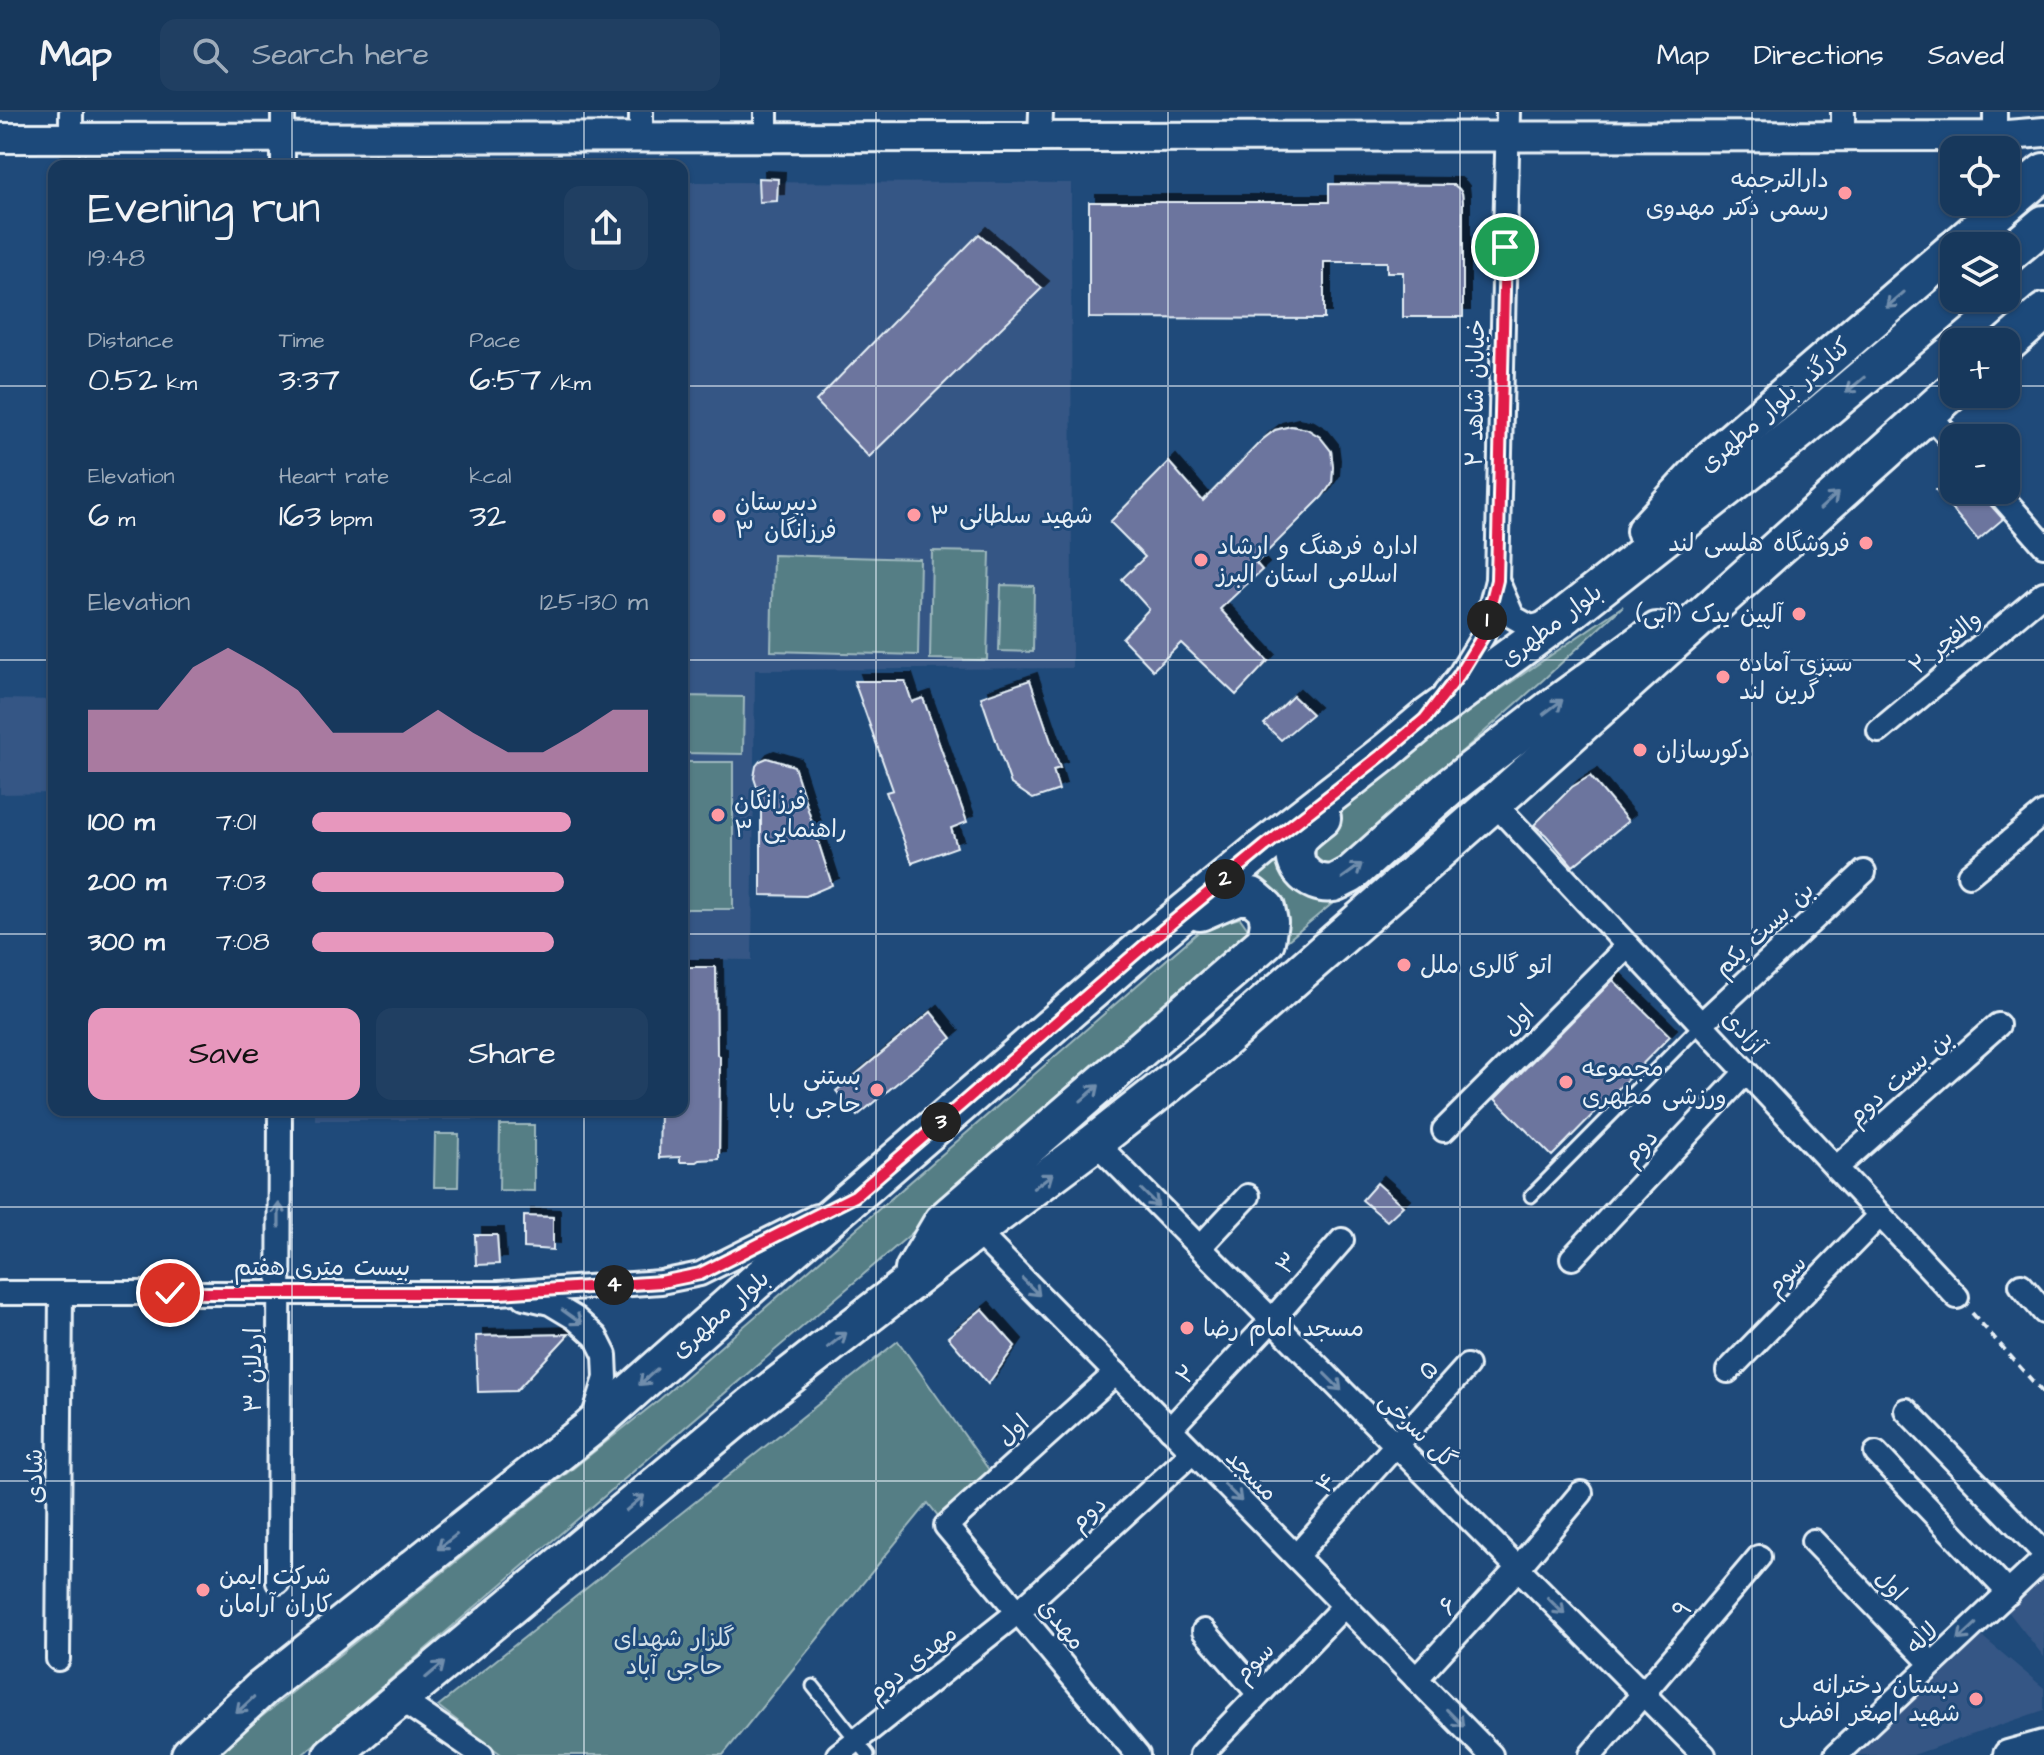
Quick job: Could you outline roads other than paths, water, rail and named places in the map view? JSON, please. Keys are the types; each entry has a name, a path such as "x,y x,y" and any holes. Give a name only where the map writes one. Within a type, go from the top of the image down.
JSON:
{"main road":[{"name":"کنارگذر بلوار مطهری","path":"1613,577 1650,524 1712,458 1969,230 2044,172"},
{"path":"2020,244 2044,224"},
{"name":"بلوار مطهری","path":"190,1755 261,1689 589,1429 1151,940 1265,846 1802,429 1940,312"},
{"path":"2020,333 2044,312"},
{"path":"332,1755 751,1406 1213,1049 1494,803 1940,403"},
{"path":"1387,751 1369,777 1299,838 1295,853 1299,871 1311,880 1332,883 1350,875 1448,788 1550,709 1771,553"},
{"path":"903,1289 943,1221 1266,941 1269,922 1266,908 1252,896 1237,896 1210,907 1151,940"}],"street":[{"name":"خیابان شاهد ۲","path":"1497,580 1508,124"},
{"path":"0,138 71,125 283,139 641,125 1843,124 1924,135 1995,124 2044,132"},
{"path":"1924,135 1940,146"},
{"path":"2008,504 2044,545"},
{"path":"1497,580 1513,617 1531,627 1561,619"},
{"path":"1425,719 1459,675 1483,636 1497,580"},
{"name":"والفجر ۲","path":"1879,731 2044,593"},
{"name":"آزادی","path":"1494,803 1957,1297"},
{"path":"1969,875 2044,813"},
{"name":"بن بست یکم","path":"1701,1024 1864,872"},
{"name":"اول","path":"1444,1130 1628,946"},
{"name":"بن بست دوم","path":"1836,1168 1998,1025"},
{"name":"دوم","path":"1572,1258 1746,1072"},
{"name":"اردلان ۳","path":"278,1582 280,1116"},
{"name":"گل سرخی","path":"1095,1142 1704,1755"},
{"path":"499,1293 661,1282 700,1274 855,1196"},
{"path":"1200,1247 1248,1196"},
{"name":"سوم","path":"1728,1371 1880,1215"},
{"name":"مسجد","path":"976,1231 1491,1755"},
{"name":"۳","path":"1272,1320 1342,1240"},
{"path":"2021,1285 2044,1312"},
{"name":"بیست متری هفتم","path":"0,1293 499,1293"},
{"name":"شادی","path":"58,1659 61,1293"},
{"path":"499,1293 550,1303 575,1318 596,1337 605,1355 606,1378 589,1429"},
{"name":"۲","path":"1170,1429 1272,1320"},
{"name":"۵","path":"1396,1445 1467,1366"},
{"name":"اول","path":"946,1526 1116,1373"},
{"path":"1906,1410 2044,1556"},
{"name":"۴","path":"1296,1556 1396,1445"},
{"name":"دوم","path":"1018,1612 1193,1452"},
{"path":"1876,1453 2009,1593"},
{"name":"۶","path":"1416,1679 1518,1568 1581,1493"},
{"name":"مهدی","path":"946,1526 1138,1755"},
{"name":"اول","path":"1813,1541 1932,1664"},
{"name":"لاله","path":"1836,1755 2009,1593 2044,1556"},
{"name":"۹","path":"1591,1755 1759,1557"},
{"name":"سوم","path":"1201,1755 1344,1606"},
{"name":"مهدی دوم","path":"854,1750 1018,1612"},
{"path":"1204,1631 1259,1694"},
{"path":"400,1699 482,1755"},
{"path":"2008,1755 2044,1745"}],"lane":[{"path":"1531,1196 1701,1024"},
{"path":"813,1686 854,1750"}],"place":[{"name":"دارالترجمه رسمی دکتر مهدوی","path":"1845,193"},
{"name":"شهید سلطانی ۳","path":"914,515"},
{"name":"دبیرستان فرزانگان ۳","path":"719,516"},
{"name":"فروشگاه هلسی لند","path":"1866,543"},
{"name":"اداره فرهنگ و ارشاد اسلامی استان البرز","path":"1201,560"},
{"name":"آلپین یدک (آبی)","path":"1799,614"},
{"name":"سبزی آماده گرین لند","path":"1723,677"},
{"name":"دکورسازان","path":"1640,750"},
{"name":"فرزانگان ۳ راهنمایی","path":"718,815"},
{"name":"اتو گالری ملل","path":"1404,965"},
{"name":"مجموعه ورزشی مطهری","path":"1566,1082"},
{"name":"بستنی حاجی بابا","path":"877,1090"},
{"name":"مسجد امام رضا","path":"1187,1328"},
{"name":"شرکت ایمن کاران آرامان","path":"203,1590"},
{"name":"دبستان دخترانه شهید اصغر افضلی","path":"1976,1699"}],"park label":[{"name":"گلزار شهدای حاجی آباد","path":"674,1652"}]}
